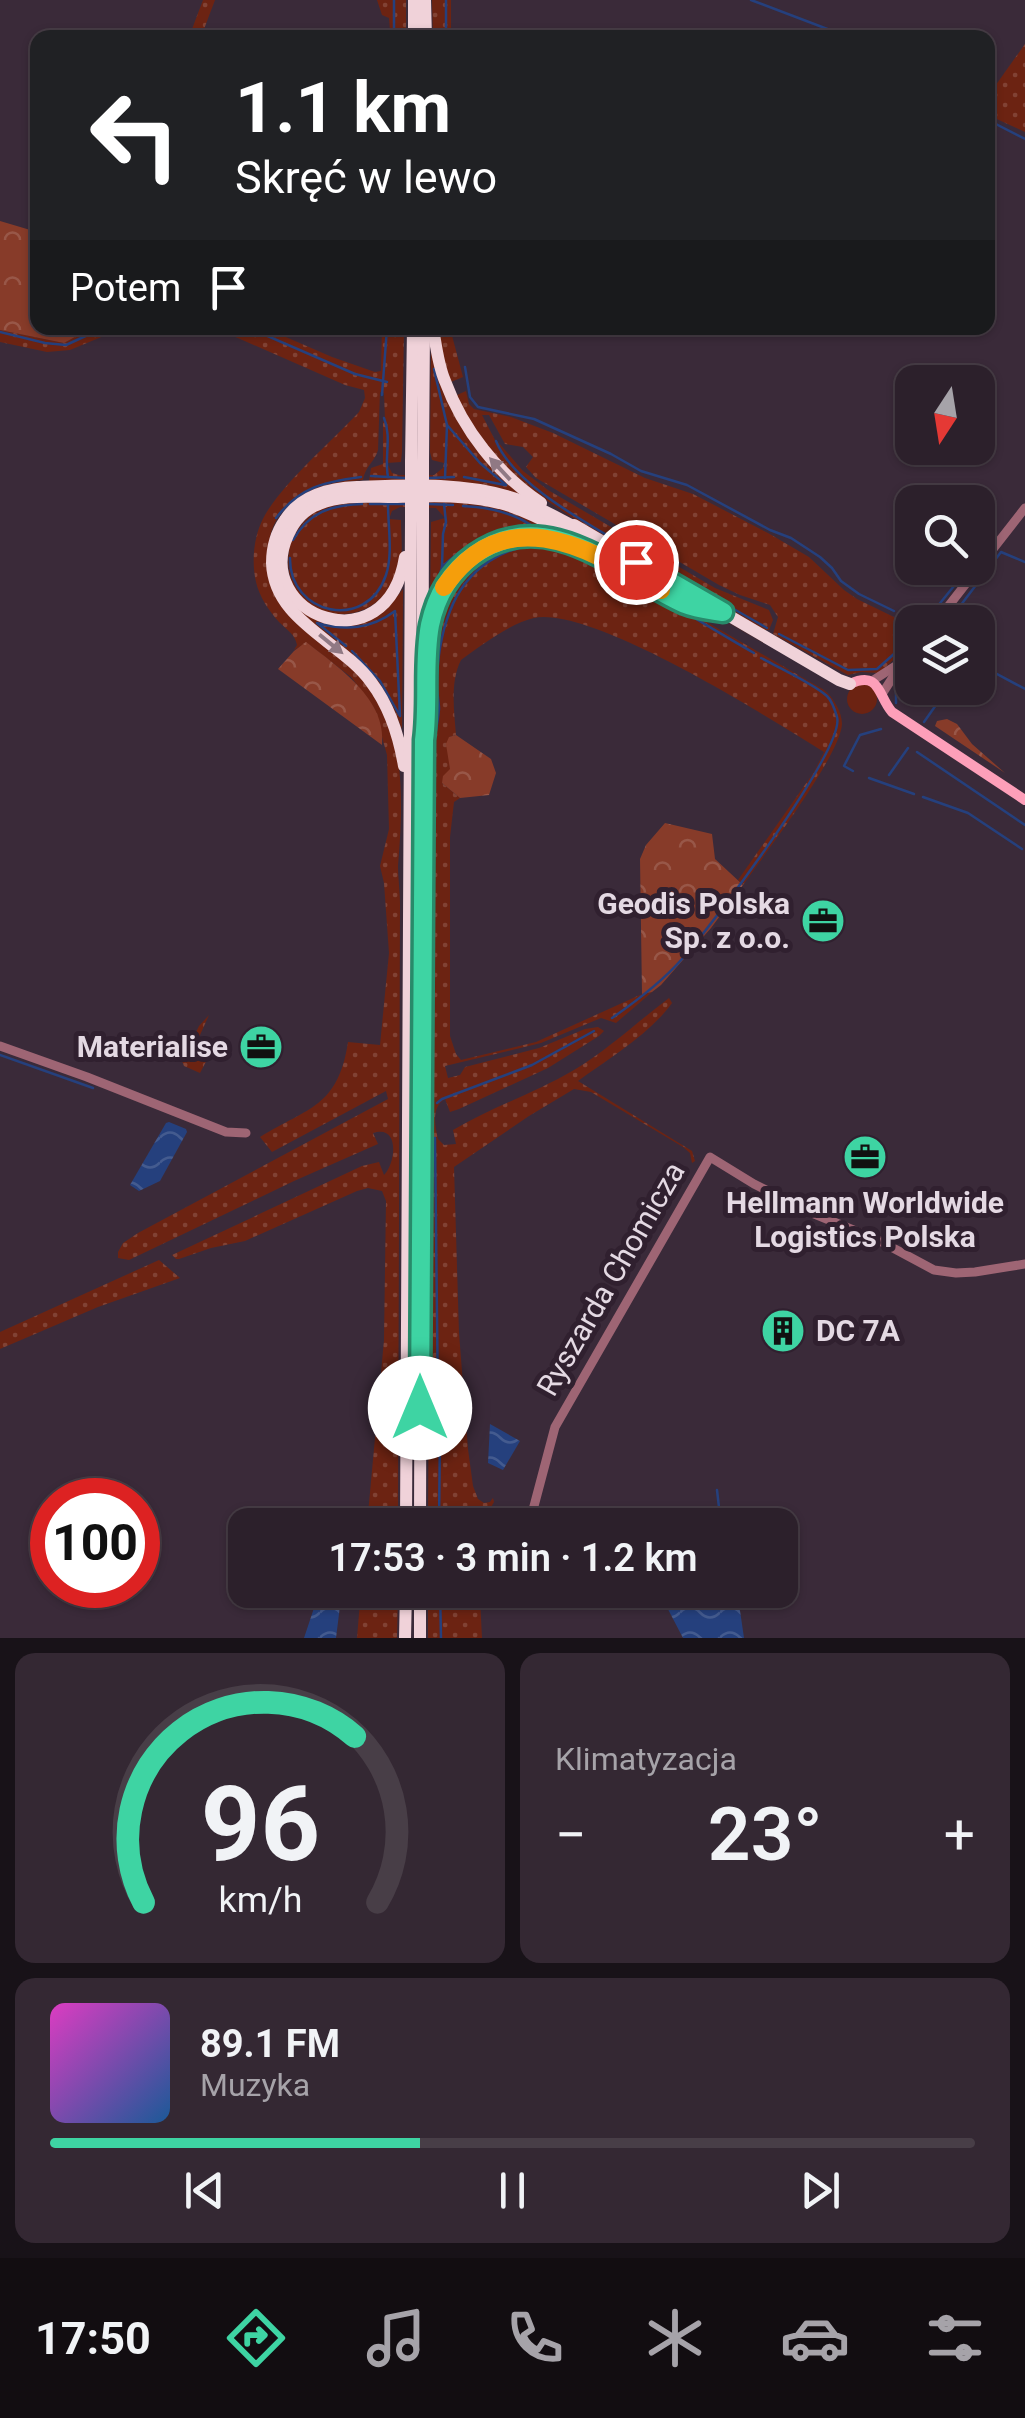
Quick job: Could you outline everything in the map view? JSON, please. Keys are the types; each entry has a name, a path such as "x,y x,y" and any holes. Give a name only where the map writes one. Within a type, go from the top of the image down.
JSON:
{"highway":[{"path":"414,0 414,30"},
{"path":"426,0 426,30"},
{"path":"406,1508 410,803 417,520 413,335"},
{"path":"417,462 424,335"},
{"path":"435,335 445,381 480,445 515,484 578,528"},
{"path":"410,803 398,740 381,696 365,674 297,616 276,584 272,567 276,536 303,502 320,492 366,487 459,488 490,491 519,500 578,528 850,684"},
{"path":"417,520 401,577 386,603 372,614 346,620 324,618 303,606 289,589 282,564 284,543 290,529 313,506 348,498 447,496 492,501 537,518 688,605 723,612"},
{"path":"417,520 424,740 420,1508"},
{"path":"424,740 430,625 445,585 463,564 497,542 536,536 568,542 607,559"},
{"path":"405,1638 406,1608"},
{"path":"420,1608 420,1636"}],"main road":[{"path":"850,684 860,679 878,686 882,700 892,712 1025,803"}],"street":[{"path":"949,605 1025,508"},
{"path":"872,682 895,666"},
{"path":"882,694 895,674"},
{"path":"0,1046 226,1132 246,1133"},
{"name":"Ryszarda Chomicza","path":"533,1508 554,1427 710,1157 754,1184 934,1270 975,1272 1025,1264"}],"shaded area":[{"path":"203,0 215,0 204,30 192,30"},
{"path":"377,0 406,0 406,30 390,30 389,18 382,15"},
{"path":"432,0 451,0 451,30 433,30"},
{"path":"1025,44 1025,132 995,118 995,86"},
{"path":"0,330 64,343 78,335 106,335 70,350 47,352 0,342"},
{"path":"231,335 281,335 375,372 381,371 382,335 404,335 401,462 387,463 392,473 399,475 434,475 443,468 444,463 432,460 430,452 431,346 440,380 522,495 465,484 369,481 371,468 383,464 384,393 380,392 378,450 363,480 329,486 297,499 275,522 270,538 273,588 344,658 374,694 390,724 399,764 398,1508 369,1508 384,1340 386,1201 382,1191 357,1191 245,1241 179,1259 172,1255 362,1166 379,1162 384,1175 393,1154 388,1134 373,1133 378,1144 129,1260 118,1258 123,1243 138,1233 388,1099 386,1091 272,1152 260,1137 307,1111 329,1093 348,1042 380,1045 389,953 380,866 389,829 387,755 374,708 351,677 307,643 294,650 294,638 262,598 254,565 261,522 273,502 359,412 364,390"},
{"path":"438,335 452,335 463,377 451,382"},
{"path":"452,385 457,395 466,391 474,409 511,417 553,433 645,478 693,494 809,557 844,590 895,618 895,658 879,673 848,675 773,634 778,617 770,605 719,585 536,478 526,467 533,457 523,447 505,444 489,415 482,415 496,442 548,490 715,588 769,610 773,620 769,630 599,534 513,474 491,452 458,399"},
{"path":"353,491 446,491 486,496 525,506 837,685 538,514 501,501 467,495 356,492 318,499 292,518 312,501 332,494"},
{"path":"449,501 502,508 558,534 480,546 430,608 431,522 445,518 436,508 400,507 392,511 389,519 401,520 401,560 385,594 368,608 349,614 330,613 312,606 298,593 290,575 290,542 317,510 340,502"},
{"path":"289,520 278,545 280,573 292,599 313,618 340,626 371,617 403,589 402,729 368,670 307,618 285,592 276,558 278,544 281,535"},
{"path":"541,542 574,549 603,562 824,690 836,705 842,724 815,781 743,885 738,880 824,752 637,646 561,619 525,621 461,660 454,687 456,735 449,737 450,770 442,783 460,798 454,802 450,837 450,1036 456,1054 461,1060 536,1042 652,992 616,1023 601,1018 541,1043 445,1066 448,1078 460,1075 465,1067 539,1048 585,1029 598,1027 604,1031 548,1068 459,1109 450,1112 445,1099 436,1112 438,1139 444,1145 456,1144 453,1130 574,1070 669,998 672,1003 653,1025 578,1081 692,1151 695,1161 692,1163 690,1153 683,1147 591,1092 574,1089 454,1167 459,1333 468,1449 478,1499 484,1503 493,1498 494,1502 491,1508 428,1508 433,640 448,594 457,581 478,559 512,544"},
{"path":"862,684 876,693 877,699 868,713 862,714 848,705 847,699 856,685"},
{"path":"209,1015 195,1046 210,1054 200,1073 184,1066 182,1061 199,1026"},
{"path":"159,1260 180,1278 98,1307 0,1349 0,1332"},
{"path":"360,1608 398,1608 397,1638 357,1638"},
{"path":"428,1608 480,1608 482,1638 428,1638"}],"green space":[{"path":"0,221 30,230 30,335 78,335 64,343 0,330"},
{"path":"306,642 345,673 369,699 377,713 382,745 278,669"},
{"path":"947,719 957,724 972,744 1005,773 935,726 937,721"},
{"path":"456,735 491,759 496,773 489,795 460,798 442,783 450,769 446,744 449,737"},
{"path":"665,823 712,834 715,859 743,885 661,985 642,994 640,859 646,845"}],"water":[{"path":"169,1122 187,1132 160,1181 139,1191 130,1185"},
{"path":"490,1424 520,1441 503,1470 488,1463"},
{"path":"314,1608 340,1608 336,1638 304,1638"},
{"path":"667,1608 740,1608 744,1638 683,1638"}],"waterway":[{"path":"394,0 394,30"},
{"path":"446,0 446,30"},
{"path":"751,0 830,30"},
{"path":"995,124 1025,139"},
{"path":"0,332 66,345 88,335"},
{"path":"265,335 355,374 387,382"},
{"path":"382,395 386,335"},
{"path":"465,367 470,397 478,407 534,419 641,471 687,485 791,538 820,557 859,594 894,611"},
{"path":"434,369 447,425"},
{"path":"384,418 388,477"},
{"path":"445,478 447,425 480,463 506,485"},
{"path":"496,441 518,473 553,502 767,628"},
{"path":"371,476 405,478"},
{"path":"276,518 294,499 314,488 361,477"},
{"path":"428,478 454,477"},
{"path":"464,477 505,485"},
{"path":"293,540 306,523 322,512 362,504"},
{"path":"290,558 293,577 302,593 315,603 347,610 363,604 376,593 386,575 389,558 388,504 370,504"},
{"path":"389,504 406,504"},
{"path":"429,504 453,505"},
{"path":"432,601 442,567 444,504"},
{"path":"463,506 501,512 535,528"},
{"path":"442,567 485,538 537,529"},
{"path":"433,747 439,709 439,658 450,611 477,571 518,548 551,546 582,555 754,653"},
{"path":"961,605 1001,552 1025,562"},
{"path":"939,605 955,585"},
{"path":"346,646 317,623 358,627 395,611 400,716 380,681 352,651"},
{"path":"779,634 848,670 877,669 895,653"},
{"path":"612,1018 658,983 697,941 799,799 834,735 837,717 827,696 761,658"},
{"path":"995,673 1025,689"},
{"path":"924,722 936,705"},
{"path":"853,771 844,766 860,735 881,729"},
{"path":"889,775 908,748"},
{"path":"917,752 1025,825"},
{"path":"869,778 914,794"},
{"path":"923,797 968,813 1022,849"},
{"path":"437,1103 532,1065 594,1031"},
{"path":"0,1055 93,1088"},
{"path":"435,1138 439,1508"},
{"path":"717,1490 719,1508"},
{"path":"440,1608 441,1638"}],"slow traffic":[{"path":"444,587 463,564 485,548 497,542 536,536 583,548 661,590"}],"place":[{"name":"Geodis Polska Sp. z o.o.","path":"823,921"},
{"name":"Materialise","path":"261,1047"},
{"name":"Hellmann Worldwide Logistics Polska","path":"865,1157"},
{"name":"DC 7A","path":"783,1331"}],"route":[{"path":"420,1408 424,740 430,625 445,585 463,564 497,542 536,536 568,542 607,559 688,605 723,612 636,562"}]}
